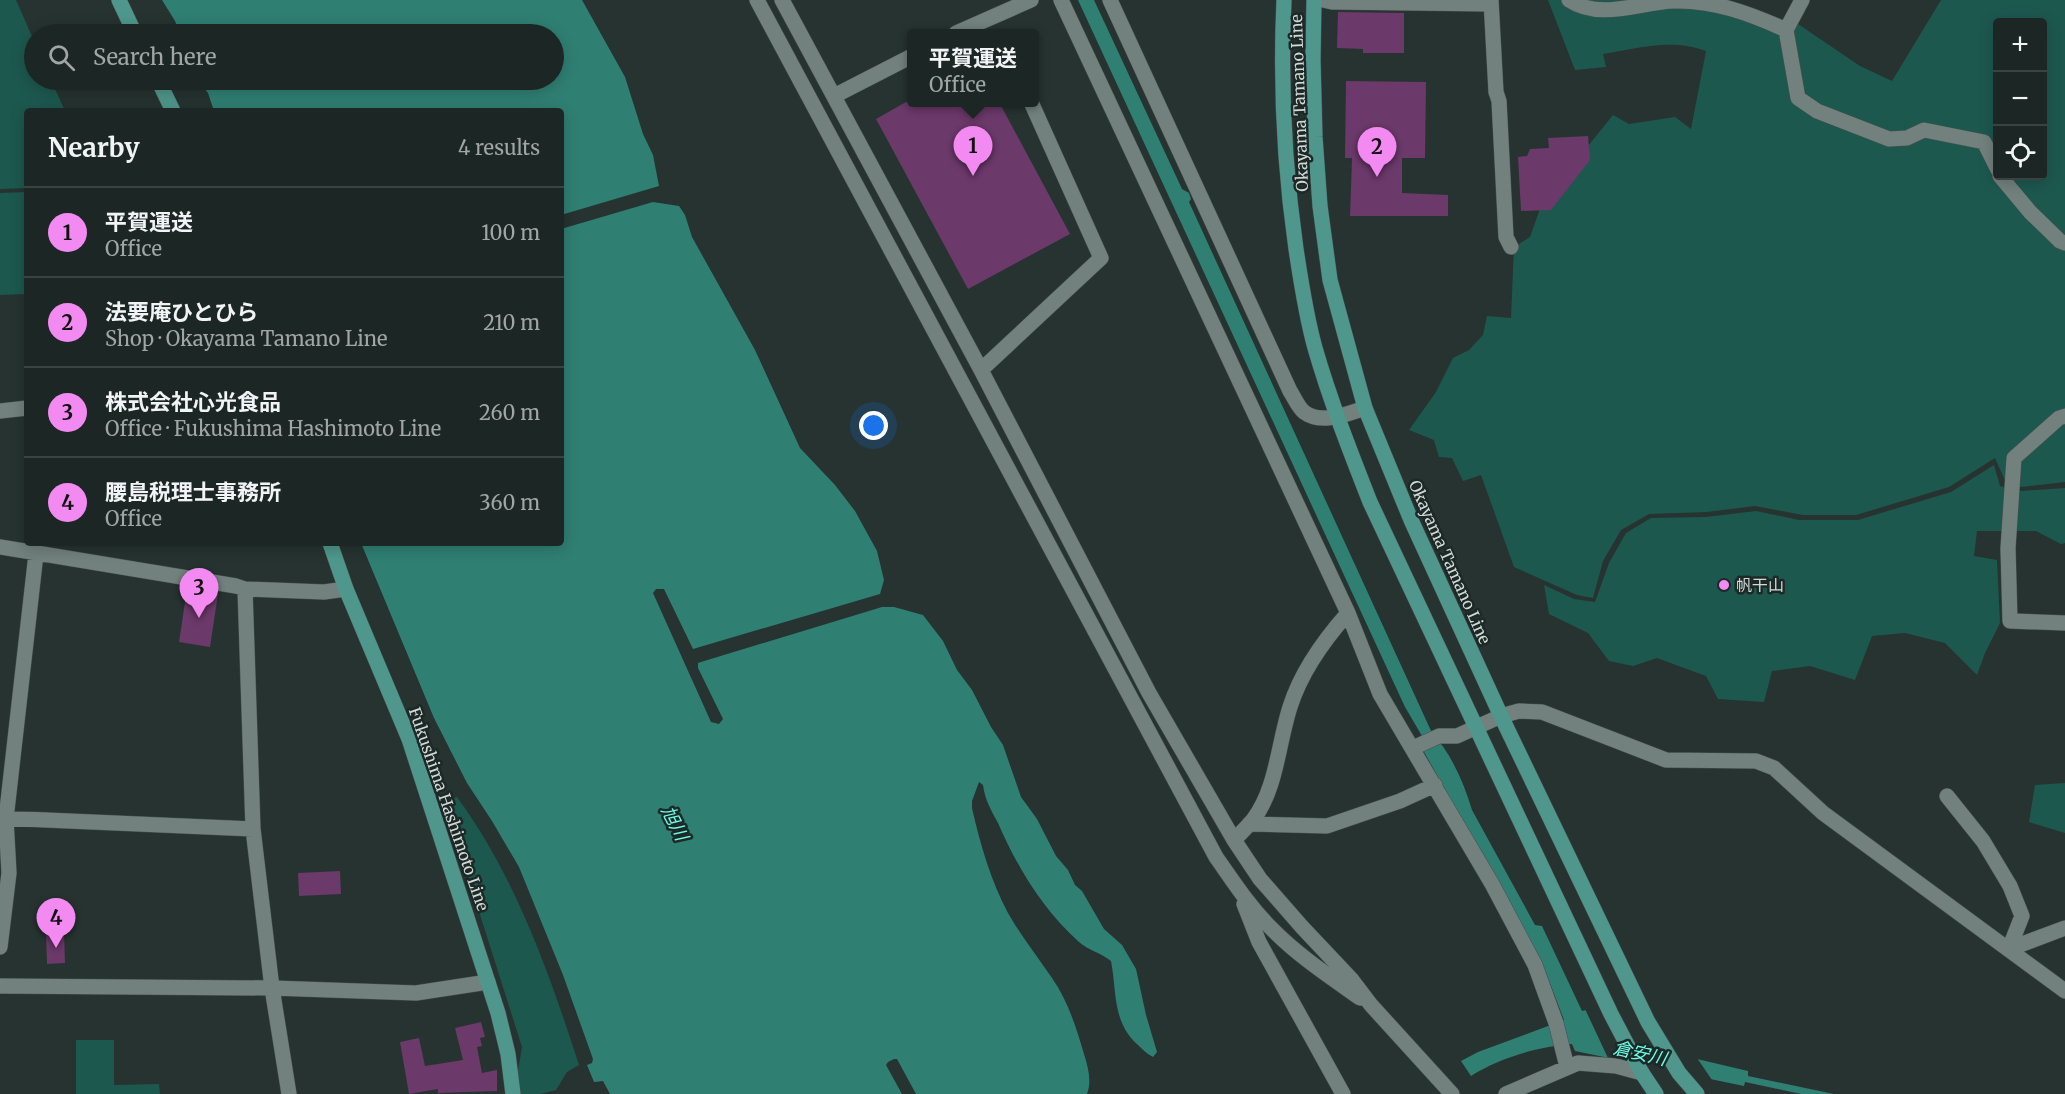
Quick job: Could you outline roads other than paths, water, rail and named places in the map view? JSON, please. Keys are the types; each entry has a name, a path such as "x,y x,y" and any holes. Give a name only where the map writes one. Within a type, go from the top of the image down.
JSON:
{"main road":[{"path":"119,0 130,24"},
{"name":"Okayama Tamano Line","path":"1284,0 1283,132 1290,206 1312,336 1337,417 1370,502 1476,728 1611,1014 1656,1094"},
{"name":"Okayama Tamano Line","path":"1314,0 1315,137 1320,206 1330,280 1365,408 1411,520 1501,716 1648,1022 1679,1072 1697,1094"},
{"path":"163,90 172,108"},
{"name":"Fukushima Hashimoto Line","path":"331,546 346,589 409,739 488,982 508,1054 513,1094"}],"street":[{"path":"757,0 1216,857 1269,927 1307,961 1371,1005"},
{"path":"782,0 981,370 1149,693 1234,840 1260,879 1452,1094"},
{"path":"965,29 1031,0"},
{"path":"1061,0 1348,613 1380,694 1417,746 1435,785 1535,965 1556,1023 1567,1067"},
{"path":"1110,0 1290,391 1302,411 1316,417 1337,417 1365,408"},
{"path":"1323,0 1332,2 1491,2 1506,237 1511,247"},
{"path":"1569,0 1577,5 1609,11 1674,1 1713,3 1755,16 1786,30"},
{"path":"1802,0 1786,30 1798,98 1817,111 1889,140 1907,138 1924,130 1984,142 1993,160"},
{"path":"834,96 907,59"},
{"path":"981,370 1101,258 1033,107"},
{"path":"2003,180 2030,212 2060,241 2065,243"},
{"path":"0,411 24,408"},
{"path":"2065,416 2059,418 2014,459 2008,548 2010,621 2065,623"},
{"path":"0,548 245,589 324,592 346,589"},
{"path":"0,947 9,873 3,819 36,554"},
{"path":"245,589 253,829 272,988 288,1094"},
{"path":"1234,840 1249,824 1265,796 1280,753 1290,706 1303,678 1326,638 1348,613"},
{"path":"1417,746 1439,736 1456,736 1518,711 1542,712 1666,760 1756,761 1774,768 1823,813 2065,991"},
{"path":"1249,824 1327,825 1401,801 1435,785"},
{"path":"1947,796 1983,841 2010,886 2022,916 2009,949"},
{"path":"3,819 253,829"},
{"path":"1239,890 1260,942 1343,1094"},
{"path":"2009,949 2065,928"},
{"path":"0,986 272,988 416,993 488,982"},
{"path":"1506,1094 1567,1067 1586,1063 1640,1069"}],"water":[{"path":"162,0 582,0 625,77 643,134 653,155 659,186 564,214 564,108 213,108 206,90 564,90 564,24 176,24"},
{"name":"倉安川","path":"1078,0 1094,0 1182,189 1189,193 1191,199 1189,202 1432,733 1451,759 1472,810 1535,925 1542,926 1582,1011 1586,1010 1697,1059 1748,1071 1748,1076 1834,1094 1801,1094 1745,1082 1744,1086 1575,1051 1572,1044 1520,1054 1471,1076 1461,1061 1478,1052 1564,1020 1543,965 1424,752 1422,736 1405,707"},
{"name":"旭川","path":"653,202 679,206 685,215 692,237 755,350 800,448 835,485 855,511 877,551 884,580 880,594 693,649 664,589 656,589 653,593 711,722 719,724 723,719 698,668 698,663 882,607 894,607 923,615 943,641 957,670 972,690 1003,745 1021,797 1037,819 1056,856 1068,870 1075,885 1082,891 1104,929 1122,945 1136,969 1157,1052 1153,1057 1138,1045 1124,1027 1117,1006 1111,961 1079,942 1043,902 1014,856 989,805 983,785 979,782 972,801 972,808 996,888 1008,913 1058,987 1067,1005 1088,1069 1087,1094 916,1094 897,1059 886,1065 902,1094 610,1094 603,1081 594,1082 587,1065 592,1063 593,1059 563,975 519,867 467,783 434,718 362,546 564,546 564,228"}],"place":[{"name":"平賀運送","path":"973,176"},
{"name":"法要庵ひとひら","path":"1377,177"},
{"name":"帆干山","path":"1724,585"},
{"name":"株式会社心光食品","path":"199,618"},
{"name":"腰島税理士事務所","path":"56,948"}]}
